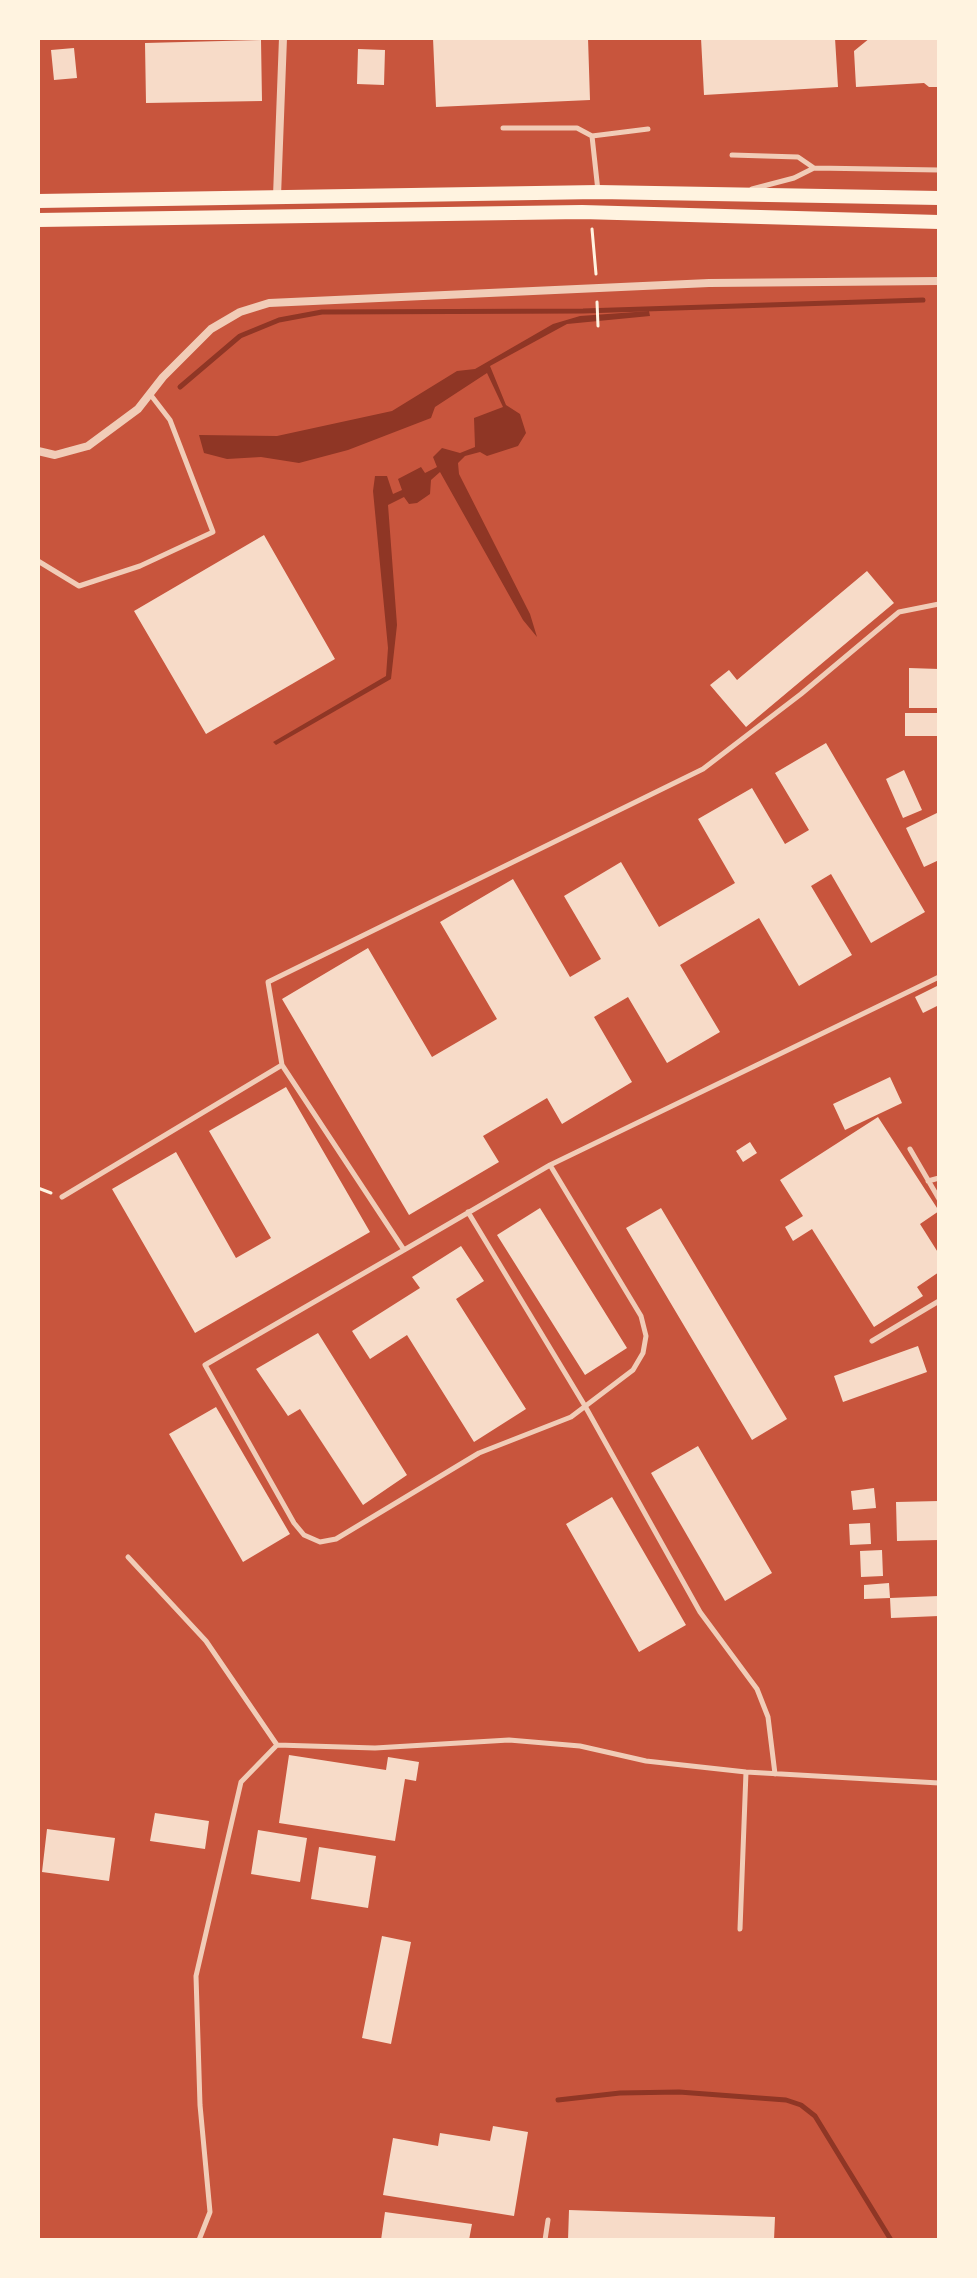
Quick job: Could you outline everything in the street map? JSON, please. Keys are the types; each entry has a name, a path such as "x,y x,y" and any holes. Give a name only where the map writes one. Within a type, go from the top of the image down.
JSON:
{"main road":[{"path":"38,201 598,192 939,198"},
{"path":"38,220 612,212 939,222"}],"street":[{"path":"277,196 283,38"},
{"path":"38,451 55,455 88,446 119,425 211,329 240,312 269,303 597,287 939,281"}],"lane":[{"path":"503,128 577,128 592,136 648,129"},
{"path":"592,136 598,192"},
{"path":"732,155 798,157 814,168"},
{"path":"742,193 794,178 814,168 939,170"},
{"path":"38,561 79,586 140,566 213,532 170,420 150,394"},
{"path":"404,1250 282,1065 268,982 703,769 801,694 899,612 939,604"},
{"path":"550,1165 641,1316 646,1336 643,1353 633,1370 555,1425 479,1453 336,1539 320,1542 304,1535 205,1365 550,1165 939,977"},
{"path":"62,1197 282,1065"},
{"path":"910,1149 939,1199"},
{"path":"928,1181 939,1178"},
{"path":"468,1212 585,1406 700,1612 757,1689 768,1717 775,1774"},
{"path":"872,1341 939,1301"},
{"path":"128,1557 206,1641 277,1745"},
{"path":"199,2240 210,2212 200,2105 196,1976 241,1782 277,1745 375,1748 509,1740 580,1746 646,1761 746,1772 939,1783"},
{"path":"740,1929 746,1772"},
{"path":"545,2240 548,2220"}],"path":[{"path":"594,228 597,287"},
{"path":"597,303 598,326"}],"shaded area":[{"path":"649,311 650,316 567,324 490,366 506,405 520,414 526,433 518,446 487,456 480,452 465,456 458,463 459,474 530,614 537,637 523,620 440,472 431,480 430,494 417,503 409,504 404,497 388,505 397,625 391,679 276,745 273,742 386,676 388,648 373,491 375,476 387,476 393,494 402,490 398,479 421,467 425,473 437,467 433,457 442,448 460,453 475,447 474,418 503,407 487,373 435,407 431,418 348,450 299,463 261,457 227,459 204,453 199,435 277,436 392,411 457,371 475,369 553,324 580,316"}],"building":[{"path":"433,38 588,38 590,100 436,107"},
{"path":"701,38 835,38 838,87 704,95"},
{"path":"870,38 939,38 939,87 929,87 924,83 856,87 854,51"},
{"path":"261,40 262,101 146,103 145,43"},
{"path":"74,48 77,78 54,80 51,50"},
{"path":"358,49 385,50 384,85 357,84"},
{"path":"264,535 335,659 206,734 134,611"},
{"path":"867,571 894,603 746,727 710,685 729,670 737,680"},
{"path":"909,668 939,669 939,708 909,708"},
{"path":"905,713 939,713 939,736 905,736"},
{"path":"826,743 925,912 871,943 831,874 811,886 852,955 799,986 759,918 680,965 720,1032 667,1063 628,997 594,1017 632,1082 562,1124 547,1098 483,1136 499,1162 409,1215 282,999 368,948 432,1057 497,1019 440,922 513,879 570,977 601,959 564,896 621,862 659,927 735,883 698,819 752,788 785,844 809,830 775,773"},
{"path":"904,770 922,810 903,818 886,779"},
{"path":"939,812 939,860 924,867 906,828"},
{"path":"939,985 939,1005 923,1013 915,997"},
{"path":"890,1077 902,1103 845,1130 833,1104"},
{"path":"286,1087 370,1232 195,1333 112,1189 176,1152 236,1258 271,1238 209,1131"},
{"path":"878,1117 939,1211 920,1224 939,1254 939,1272 917,1287 923,1296 874,1327 812,1229 793,1241 785,1227 803,1216 780,1180"},
{"path":"750,1142 757,1153 743,1162 736,1151"},
{"path":"540,1208 627,1348 585,1375 497,1235"},
{"path":"661,1208 787,1419 752,1440 626,1228"},
{"path":"461,1246 484,1281 456,1299 526,1409 474,1442 407,1335 370,1359 352,1331 420,1288 412,1277"},
{"path":"318,1333 407,1475 363,1505 300,1409 288,1416 256,1369"},
{"path":"918,1346 927,1372 843,1402 834,1376"},
{"path":"216,1407 290,1534 243,1562 169,1434"},
{"path":"698,1446 772,1573 725,1601 651,1473"},
{"path":"874,1488 876,1508 853,1510 851,1491"},
{"path":"612,1497 686,1625 639,1652 566,1524"},
{"path":"939,1501 939,1540 897,1541 896,1502"},
{"path":"870,1523 871,1544 850,1545 849,1524"},
{"path":"882,1550 883,1576 861,1577 860,1551"},
{"path":"889,1583 890,1598 864,1599 864,1585"},
{"path":"939,1596 939,1616 891,1618 890,1598"},
{"path":"289,1755 386,1770 388,1757 419,1762 416,1781 405,1779 395,1841 279,1823"},
{"path":"155,1813 209,1821 205,1849 150,1841"},
{"path":"47,1829 115,1838 109,1881 42,1872"},
{"path":"258,1830 307,1838 300,1882 251,1874"},
{"path":"319,1847 376,1856 368,1908 311,1899"},
{"path":"382,1936 411,1942 391,2044 362,2038"},
{"path":"493,2126 528,2132 514,2216 383,2195 393,2138 438,2146 440,2133 490,2141"},
{"path":"569,2210 775,2217 774,2240 568,2240"},
{"path":"385,2212 472,2224 469,2240 381,2240"}],"waterway":[{"path":"180,387 240,336 279,320 322,312 583,311 923,300"},
{"path":"558,2100 620,2093 679,2092 786,2100 801,2105 815,2116 891,2240"}]}
